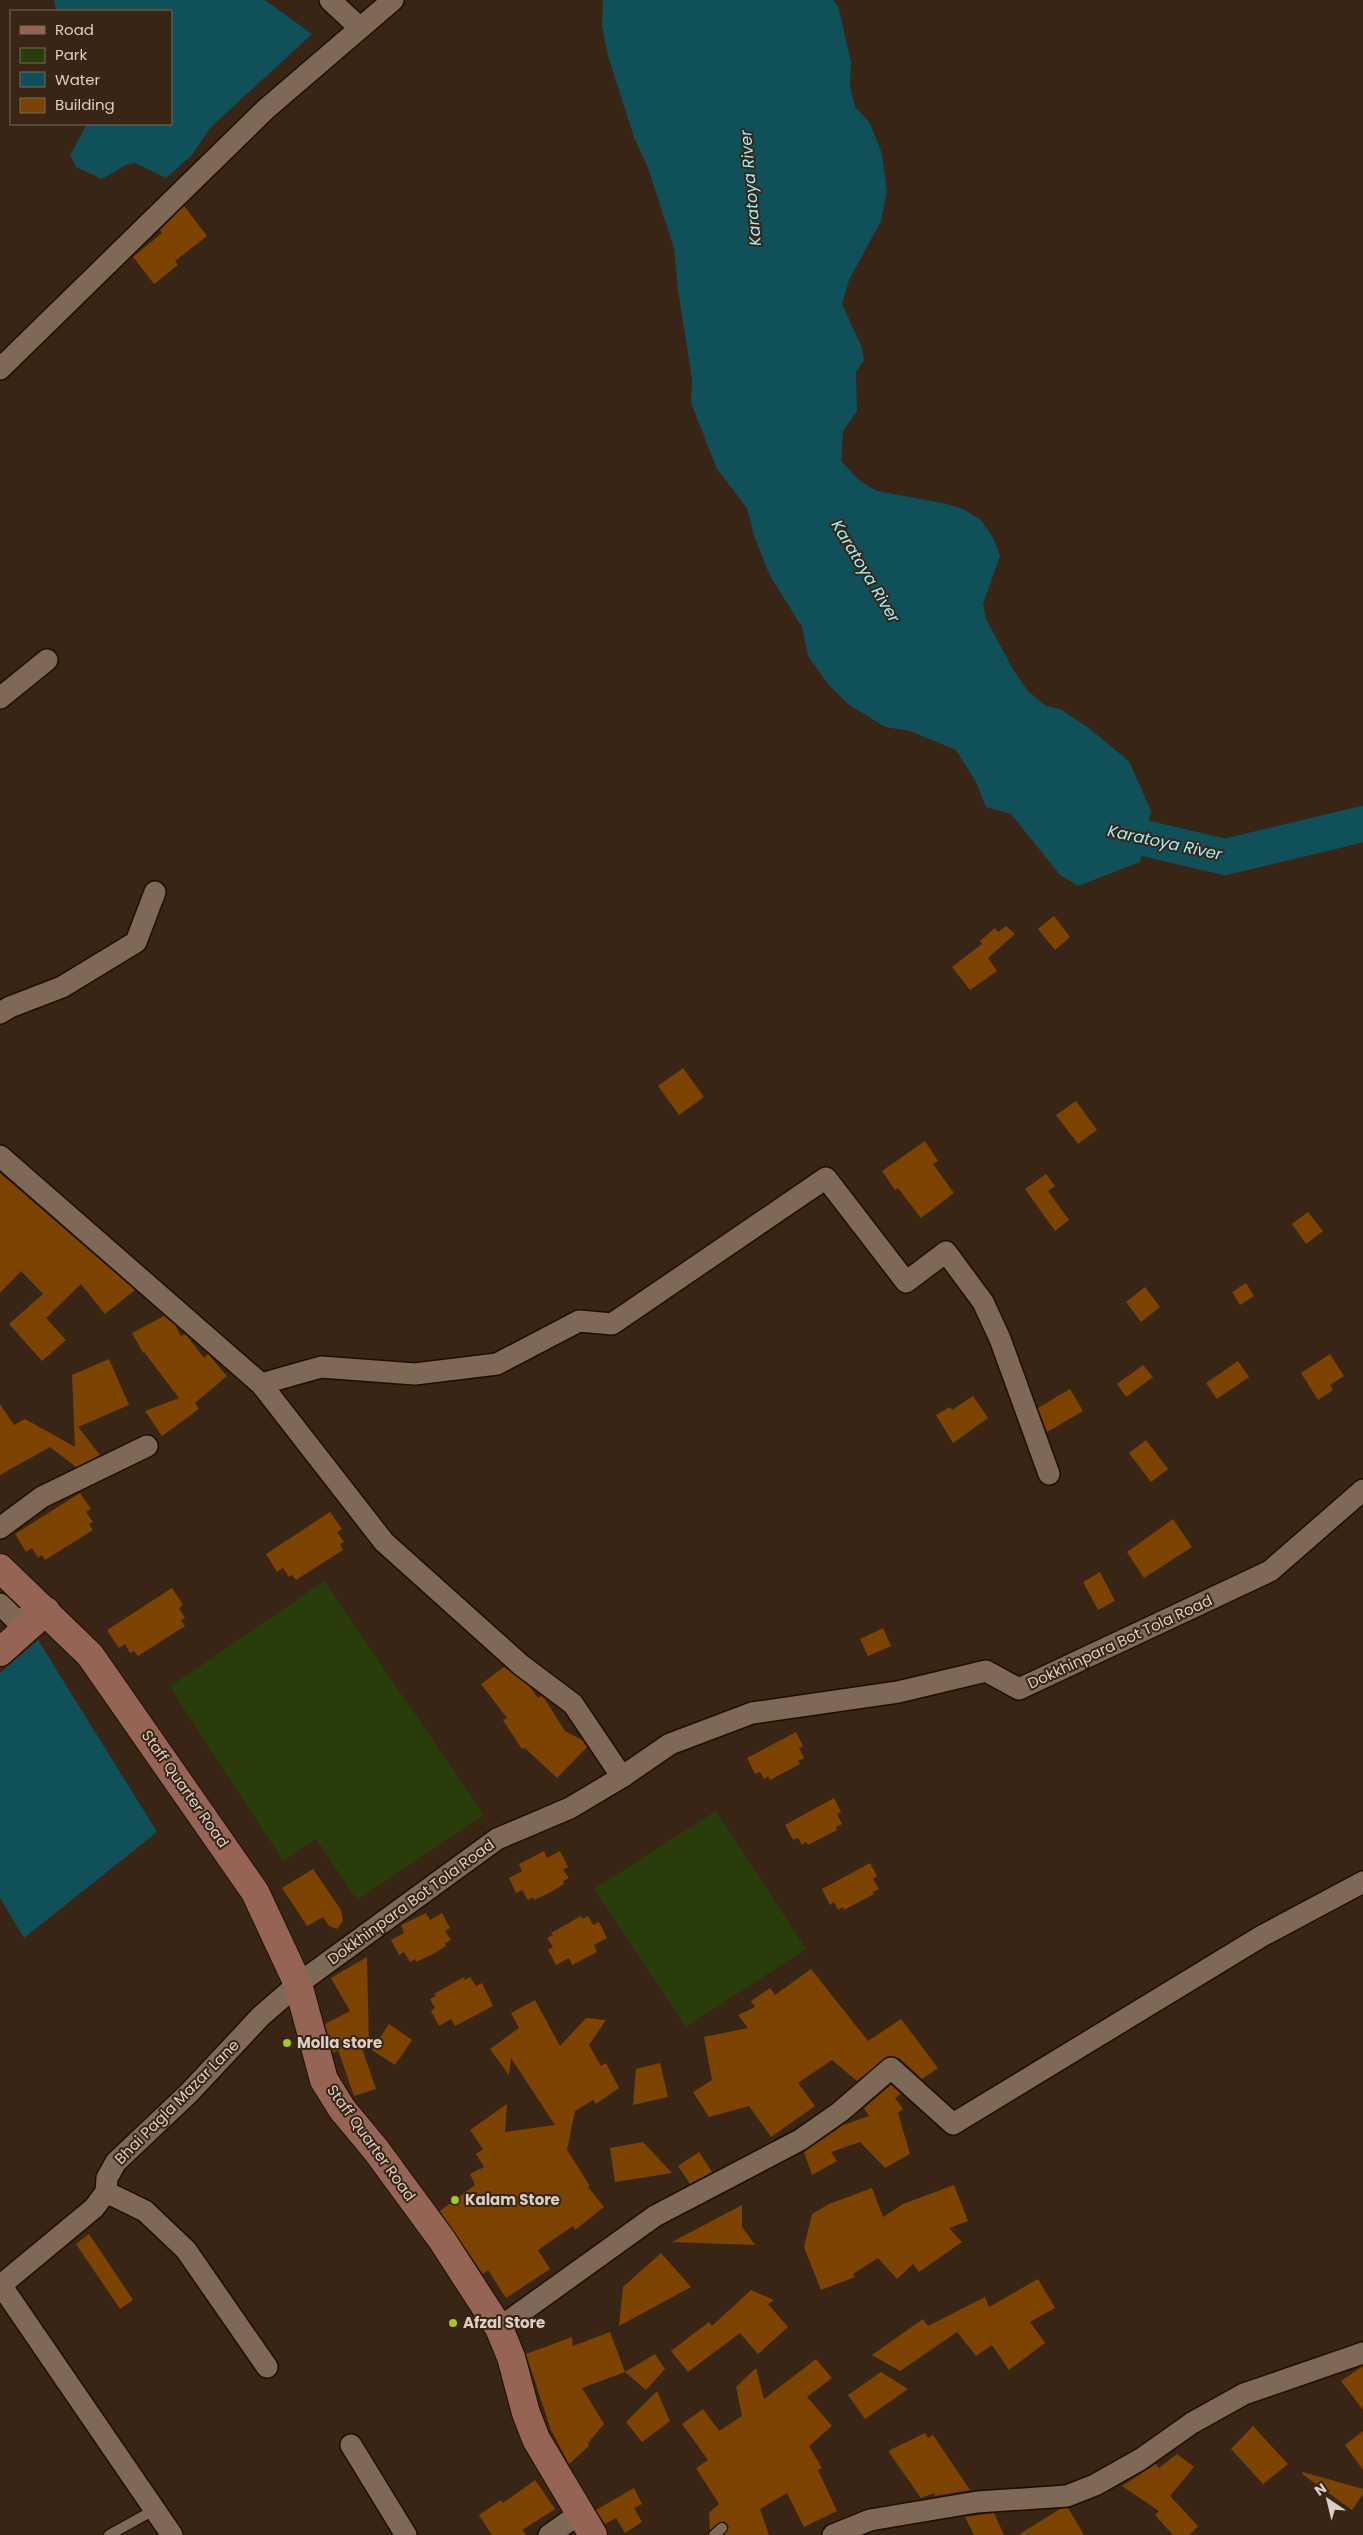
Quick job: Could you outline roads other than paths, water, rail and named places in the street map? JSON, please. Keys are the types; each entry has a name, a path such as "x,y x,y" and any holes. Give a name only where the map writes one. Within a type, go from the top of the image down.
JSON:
{"street":[{"path":"330,0 360,28"},
{"path":"0,370 266,109 393,0"},
{"path":"0,698 47,660"},
{"path":"0,1014 10,1007 62,987 136,942 156,892"},
{"path":"0,1156 262,1384 384,1542 521,1665 573,1704 622,1777"},
{"path":"262,1384 321,1367 415,1374 497,1364 579,1321 612,1324 826,1178 906,1282 946,1252 986,1310 1000,1339 1049,1474"},
{"path":"0,1528 42,1497 147,1446"},
{"name":"Dokkhinpara Bot Tola Road","path":"298,1984 497,1839 570,1808 622,1777 670,1744 752,1713 898,1692 986,1671 1019,1689 1270,1571 1363,1490"},
{"name":"Staff Quarter Road","path":"0,1568 90,1655 230,1853 255,1892 298,1984 320,2067 332,2094 442,2240 499,2328 511,2357 526,2413 536,2439 586,2525"},
{"path":"0,1604 16,1620 46,1611"},
{"path":"0,1652 46,1611"},
{"path":"499,2328 655,2216 800,2140 840,2112 891,2068 953,2124 1262,1936 1363,1882"},
{"name":"Bhai Pagla Mazar Lane","path":"1,2286 94,2208 106,2192 106,2178 116,2162 189,2093 261,2016 298,1984"},
{"path":"106,2192 145,2211 186,2250 267,2367"},
{"path":"1,2286 172,2535"},
{"path":"833,2535 870,2520 977,2502 1067,2496 1103,2481 1141,2459 1192,2423 1244,2394 1332,2365 1363,2352"},
{"path":"351,2444 406,2535"},
{"path":"549,2535 586,2525"}],"lane":[{"path":"109,2535 154,2510"},
{"path":"714,2535 722,2528"}],"water":[{"path":"54,0 265,0 312,34 210,128 192,155 166,178 135,163 126,165 102,179 76,167 70,155 86,125 172,125 172,10 56,10"},
{"path":"603,0 833,0 838,6 851,62 850,86 855,107 870,123 882,154 887,191 881,221 849,280 842,304 862,348 864,360 856,372 857,411 843,431 841,461 860,481 877,491 943,503 963,509 981,520 993,538 1000,556 983,604 986,619 1014,671 1028,691 1046,706 1060,709 1086,726 1129,761 1151,811 1140,862 1078,886 1060,875 1011,814 986,807 976,782 956,750 910,731 885,727 848,704 828,684 808,656 802,627 770,576 754,536 747,508 717,469 691,403 692,379 678,290 674,248 648,168 634,137 608,56 602,26"},
{"path":"38,1640 157,1832 24,1938 0,1898 0,1673"}],"waterway":[{"name":"Karatoya River","path":"1097,827 1225,857 1363,824"}],"place":[{"name":"Molla store","path":"287,2043"},
{"name":"Kalam Store","path":"455,2200"},
{"name":"Afzal Store","path":"453,2323"}]}
